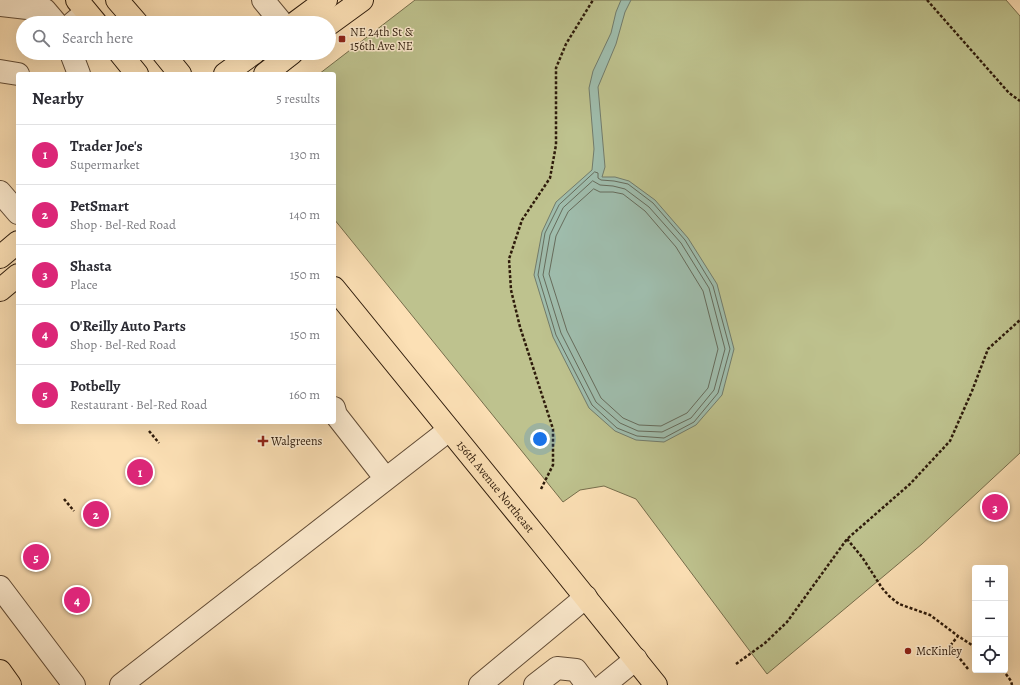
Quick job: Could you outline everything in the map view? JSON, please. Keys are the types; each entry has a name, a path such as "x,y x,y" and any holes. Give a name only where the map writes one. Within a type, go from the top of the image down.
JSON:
{"main road":[{"path":"117,0 131,16"},
{"path":"304,16 326,0"},
{"path":"336,19 362,0"},
{"path":"126,60 135,72"},
{"path":"169,60 178,72"},
{"path":"228,72 244,60"},
{"path":"268,72 283,60"},
{"path":"0,257 16,244"},
{"path":"0,290 16,277"},
{"name":"156th Avenue Northeast","path":"336,290 656,685"},
{"path":"0,671 10,685"}],"street":[{"path":"263,0 276,16"},
{"path":"0,5 45,10 50,16"},
{"path":"74,60 78,72"},
{"path":"0,71 16,74"},
{"path":"0,192 16,211"},
{"path":"336,416 391,475"},
{"path":"121,685 449,430"},
{"path":"0,587 74,685"},
{"path":"480,685 586,597"},
{"path":"604,685 636,660"},
{"path":"535,685 557,668 576,670 587,685"}],"path":[{"path":"541,489 553,465 553,429 534,374 518,319 511,290 509,259 522,220 550,178 556,145 556,68 566,44 593,0"},
{"path":"927,0 1009,93 1020,101"},
{"path":"736,664 765,643 787,622 847,539 910,484 950,441 972,391 988,349 1020,320"},
{"path":"149,431 159,443"},
{"path":"64,499 74,511"},
{"path":"847,539 862,557 882,588 889,596 899,604 930,615 972,645"},
{"path":"958,636 950,646 968,669"},
{"path":"1005,673 1012,685"}],"green space":[{"path":"415,0 1006,0 1020,16 1020,453 922,544 767,674 636,499 604,486 580,490 563,502 336,221 336,72 322,72"}],"water":[{"path":"621,0 631,0 625,12 616,44 598,87 605,167 602,177 615,177 629,181 655,200 688,238 717,284 734,349 722,395 696,425 664,442 636,440 615,431 589,408 553,337 534,275 542,232 556,202 592,170 594,149 589,88 593,71 611,33 616,12"}],"place":[{"name":"NE 24th St & 156th Ave NE","path":"342,39"},
{"name":"Walgreens","path":"263,441"},
{"name":"Trader Joe's","path":"140,472"},
{"name":"Shasta","path":"995,507"},
{"name":"PetSmart","path":"96,514"},
{"name":"Potbelly","path":"36,557"},
{"name":"O'Reilly Auto Parts","path":"77,600"},
{"name":"McKinley","path":"908,651"}]}
